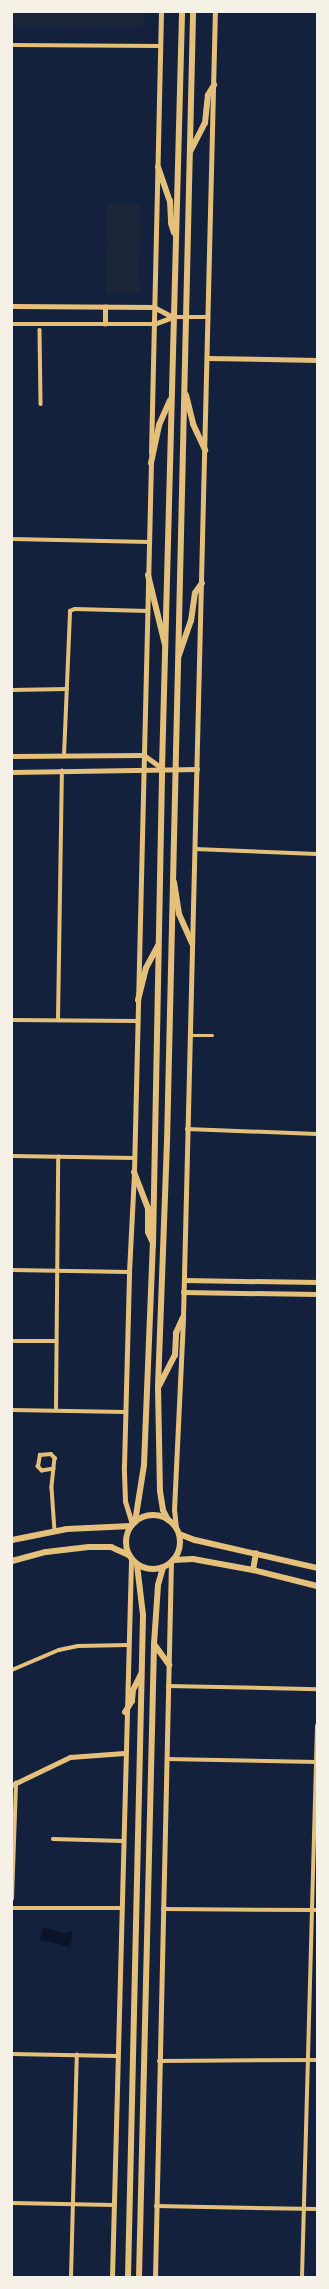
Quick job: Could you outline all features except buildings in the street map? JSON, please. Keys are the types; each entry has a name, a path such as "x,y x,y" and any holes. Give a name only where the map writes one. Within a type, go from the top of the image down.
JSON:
{"main road":[{"path":"133,1524 125,1501 125,1412 129,1272 135,1158 161,12"},
{"path":"112,2277 116,2056 130,1557 126,1543 133,1524 144,1465 153,1244 162,768 182,12"},
{"path":"193,12 176,662 173,878 158,1387 160,1491 163,1510 168,1520 177,1531 195,1540 317,1568"},
{"path":"154,2277 172,1562 180,1548 174,1502 183,1317 215,12"},
{"path":"190,153 205,123 208,95 214,85"},
{"path":"158,167 170,201 171,223 176,237"},
{"path":"184,380 193,424 205,450"},
{"path":"151,463 159,425 172,397"},
{"path":"148,575 159,615 161,636 165,646"},
{"path":"176,662 191,621 195,593 202,583"},
{"path":"173,878 179,914 192,943"},
{"path":"138,1000 146,968 158,944"},
{"path":"134,1172 148,1208 148,1232 153,1244"},
{"path":"158,1387 175,1355 176,1333 183,1317"},
{"path":"12,1540 55,1531 133,1524 148,1515 168,1520"},
{"path":"12,1561 46,1552 111,1546 130,1557 137,1565 150,1570 163,1568 172,1562 193,1559 253,1570 317,1586"},
{"path":"253,1570 256,1554"},
{"path":"128,2277 143,1615 137,1565"},
{"path":"139,2277 154,1644 158,1585 163,1568"},
{"path":"154,1644 169,1665"},
{"path":"125,1712 132,1701 133,1690 142,1671"}],"street":[{"path":"12,45 161,46"},
{"path":"12,306 154,307 174,317"},
{"path":"105,306 105,324"},
{"path":"12,324 154,324 174,317 208,317"},
{"path":"40,330 41,404"},
{"path":"207,358 317,360"},
{"path":"12,539 149,542"},
{"path":"64,756 70,611 75,609 148,611"},
{"path":"12,690 67,689"},
{"path":"12,756 144,755 162,768"},
{"path":"12,772 162,768 197,770"},
{"path":"58,1020 62,770"},
{"path":"195,849 317,854"},
{"path":"12,1020 138,1021"},
{"path":"190,1035 212,1035"},
{"path":"187,1129 317,1134"},
{"path":"12,1156 135,1158"},
{"path":"56,1410 58,1157"},
{"path":"12,1270 129,1272"},
{"path":"184,1280 317,1282"},
{"path":"183,1292 317,1294"},
{"path":"12,1341 56,1341"},
{"path":"12,1410 125,1412"},
{"path":"54,1469 42,1471 38,1467 40,1455 51,1454 56,1464 52,1488 55,1531"},
{"path":"12,1670 59,1650 78,1646 127,1645"},
{"path":"168,1686 317,1689"},
{"path":"302,2277 317,1726"},
{"path":"12,1899 14,1784 70,1757 124,1753"},
{"path":"167,1759 316,1762"},
{"path":"53,1839 122,1841"},
{"path":"12,1908 120,1908"},
{"path":"163,1908 317,1910"},
{"path":"12,2054 116,2056"},
{"path":"71,2277 76,2055"},
{"path":"160,2061 317,2060"},
{"path":"12,2203 113,2205"},
{"path":"156,2206 317,2209"}],"shaded area":[{"path":"12,12 143,12 143,26 12,26"},
{"path":"107,204 140,205 139,293 106,293"},
{"path":"42,1927 64,1933 71,1931 73,1935 70,1947 40,1940"}]}
